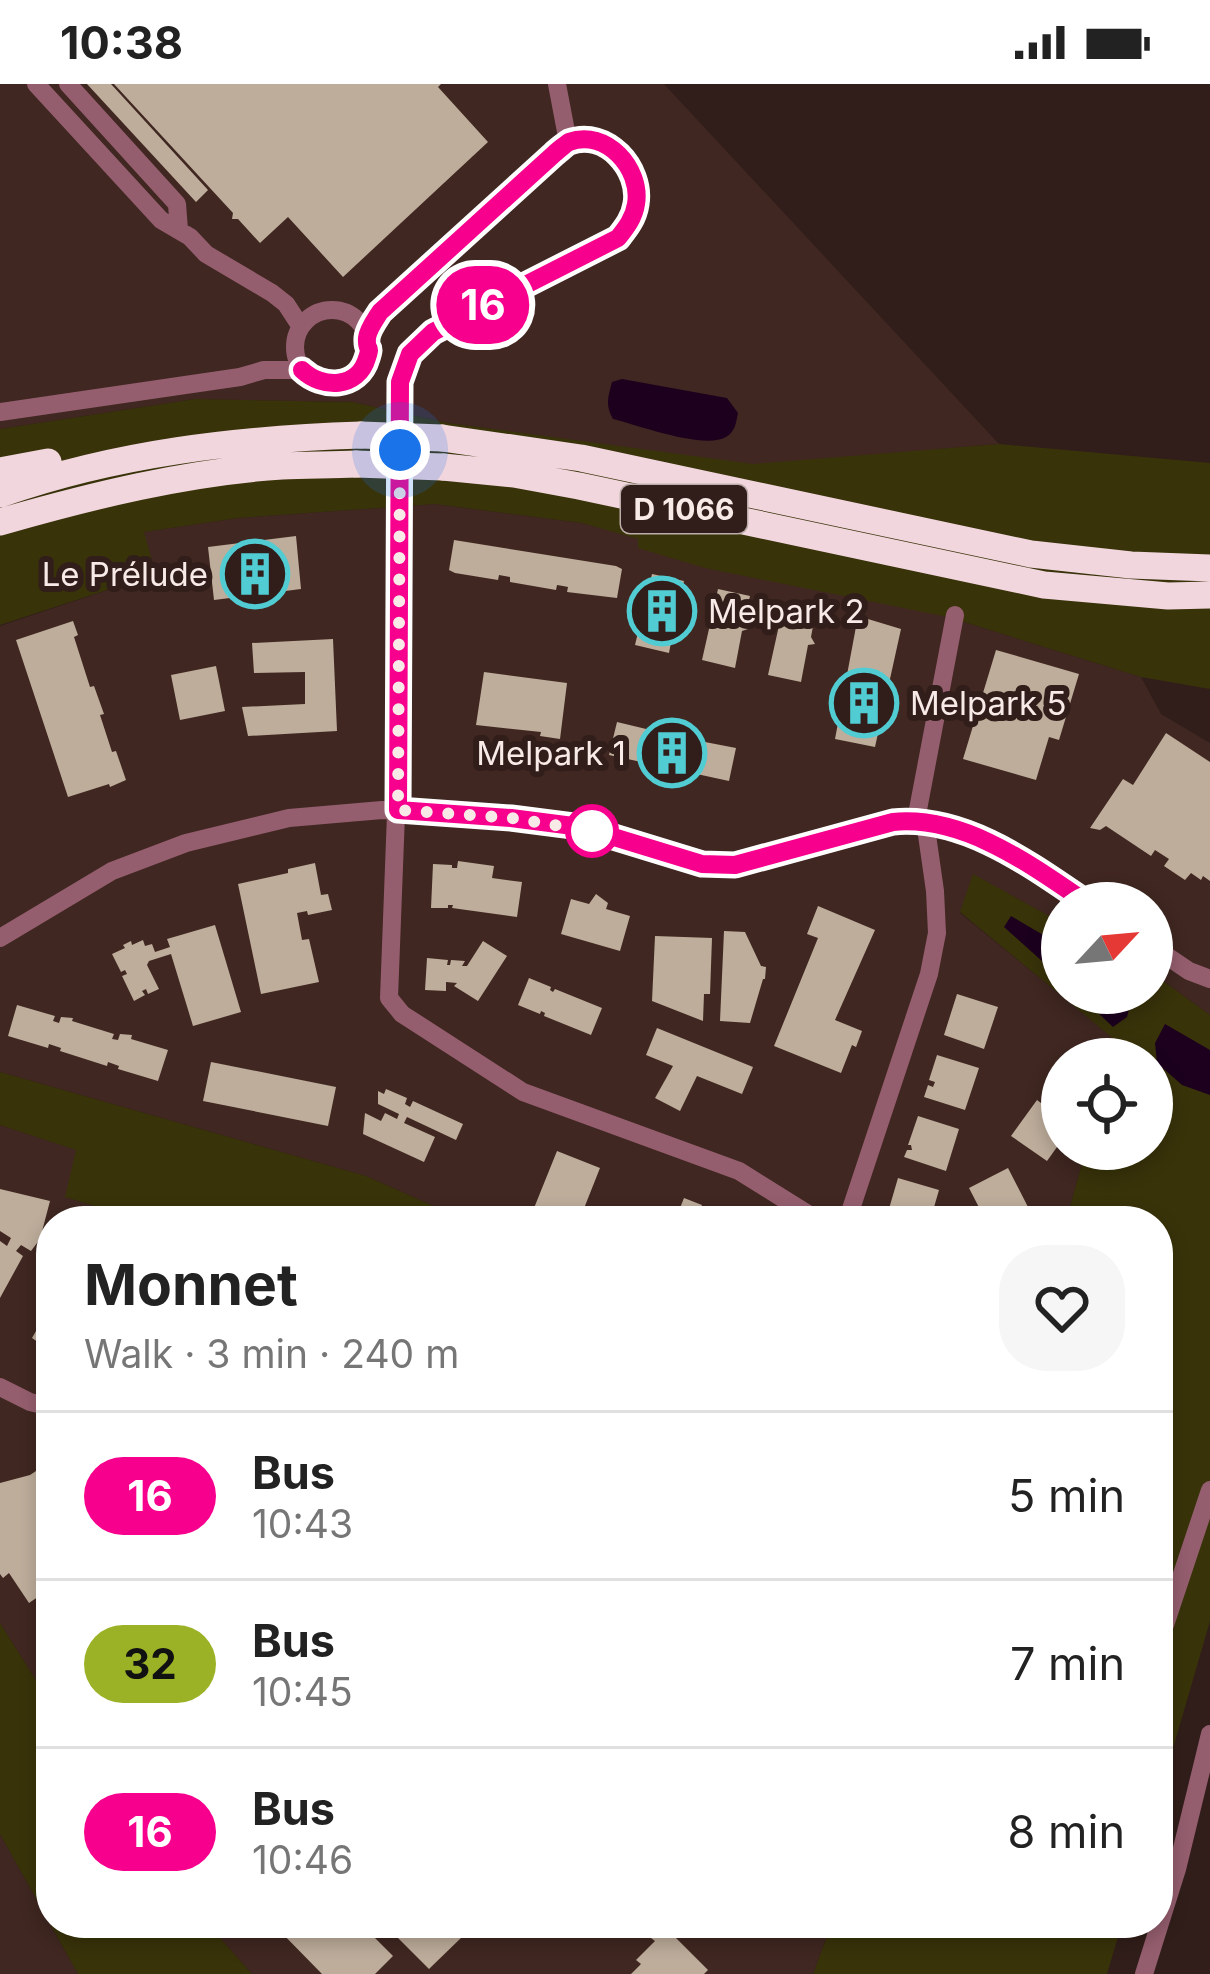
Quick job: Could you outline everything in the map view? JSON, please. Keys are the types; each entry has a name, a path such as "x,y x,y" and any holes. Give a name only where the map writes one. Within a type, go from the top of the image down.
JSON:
{"highway":[{"name":"D 1066","path":"0,494 123,459 279,438 442,438 581,458 1031,554 1210,568"},
{"path":"0,471 80,455 123,459"},
{"name":"D 1066","path":"0,522 93,497 281,466 443,467 557,482 1045,585 1210,595"},
{"path":"1031,554 1048,545 1165,556 1210,553"},
{"path":"1168,596 1194,610 1210,611"}],"street":[{"path":"35,84 161,220 190,237 206,254 272,293 301,327"},
{"path":"68,84 177,203 179,230"},
{"path":"556,84 568,142"},
{"path":"366,335 342,312 319,313 301,327 295,349 302,370 333,384 354,376 367,358 366,335 380,312 568,142 592,140 613,149 626,162 636,185 636,205 618,238 433,332 410,354 400,382 398,810 388,998 401,1014 524,1092 739,1172 795,1206"},
{"path":"352,317 380,312"},
{"path":"264,370 295,349"},
{"path":"0,412 264,370 302,370"},
{"path":"853,1206 929,974 937,933 935,891 920,820 955,615"},
{"path":"0,938 112,871 186,843 290,818 341,812 398,810 581,827 702,864 735,865 893,822 920,820 970,835 1056,882"},
{"path":"1173,960 1210,980"},
{"path":"0,1388 36,1403"},
{"path":"1173,1601 1210,1490"},
{"path":"1173,1881 1210,1734"},
{"path":"1188,1825 1209,1829"},
{"path":"1144,1974 1156,1938"}],"shaded area":[{"path":"0,84 664,84 999,444 753,465 448,423 352,402 195,399 0,429"},
{"path":"622,379 727,398 738,413 735,427 726,437 703,441 613,419 609,392 612,382"},
{"path":"195,399 352,402 448,423 753,464 999,444 1210,463 1210,689 1141,677 948,617 705,568 638,548 638,539 582,523 435,504 238,518 144,532 156,574 0,625 0,429"},
{"path":"435,504 582,523 948,617 1141,677 1161,714 1210,743 1210,1015 1173,988 1173,882 1041,882 1041,912 974,875 960,913 1041,979 1041,1014 1084,1014 1114,1038 1041,1038 1041,1170 1080,1170 1070,1206 433,1206 366,1176 0,1072 0,626 156,574 143,532 238,518"},
{"path":"973,874 1041,911 1041,979 960,912"},
{"path":"1011,916 1041,934 1041,960 1004,927"},
{"path":"1173,988 1210,1015 1210,1621 1173,1748 1173,1206 1070,1206 1080,1170 1173,1170 1173,1038 1113,1038 1084,1014 1173,1014"},
{"path":"1099,1014 1128,1014 1127,1017 1113,1027"},
{"path":"1165,1024 1210,1050 1210,1095 1173,1077 1173,1038 1158,1038"},
{"path":"0,1072 366,1176 433,1206 95,1206 65,1197 76,1150 0,1125"},
{"path":"0,1125 77,1150 66,1197 95,1206 36,1206 36,1680 0,1623"},
{"path":"0,1623 36,1680 36,1899 0,1834"},
{"path":"0,1834 36,1899 36,1938 58,1938 78,1974 0,1974"},
{"path":"58,1938 220,1938 252,1974 78,1974"},
{"path":"220,1938 826,1938 813,1974 252,1974"},
{"path":"826,1938 1118,1938 1107,1974 813,1974"}],"building":[{"path":"87,84 111,84 208,190 196,202"},
{"path":"114,84 441,84 438,87 488,142 343,277 288,217 260,243 238,219 232,219 233,213"},
{"name":"Le Prélude","path":"296,536 301,589 214,600 208,547"},
{"path":"454,540 616,566 622,569 617,598 567,592 568,587 557,585 556,590 510,582 510,577 499,575 498,580 455,573 449,570"},
{"name":"Melpark 2","path":"652,574 684,581 678,608 682,615 676,616 669,653 635,645"},
{"path":"718,589 750,596 744,622 748,629 742,631 735,668 702,660"},
{"path":"784,603 816,610 811,637 815,644 808,645 801,682 768,675"},
{"name":"Melpark 5","path":"858,616 901,629 875,747 835,739"},
{"path":"73,621 90,687 94,686 112,752 116,751 126,780 68,797 16,640"},
{"path":"333,639 337,731 248,736 242,707 305,704 305,672 254,673 252,643"},
{"path":"996,650 1079,674 1059,740 1049,737 1036,780 963,759"},
{"path":"216,666 225,711 180,720 171,675"},
{"path":"484,672 567,683 560,739 540,736 541,732 476,725"},
{"name":"Melpark 1","path":"617,722 667,734 673,730 674,736 736,748 729,781 609,755"},
{"path":"1166,733 1210,762 1210,881 1191,873 1185,880 1164,866 1169,859 1155,850 1151,856 1106,826 1090,828 1123,779 1133,785"},
{"path":"458,861 494,866 492,878 522,882 517,917 453,905 431,908 433,864 457,868"},
{"path":"315,863 321,895 328,894 332,910 297,913 319,982 261,994 238,884"},
{"path":"596,894 608,903 606,909 630,916 620,951 561,934 571,899 589,904"},
{"path":"818,906 875,930 835,1020 862,1031 841,1073 774,1046 818,938 807,934"},
{"path":"215,925 241,1012 193,1026 171,954 149,961 159,989 148,994 146,989 134,1001 122,976 127,974 112,954 131,941 132,945 143,940 155,952 170,947 167,939"},
{"path":"724,931 745,932 761,966 766,967 750,1023 720,1021"},
{"path":"655,936 712,938 710,994 704,994 703,1021 652,1001"},
{"path":"483,941 507,956 478,1001 454,986 457,983 446,982 446,991 425,990 427,958 448,960 447,965 451,960 465,961 462,966 467,966"},
{"path":"529,978 553,992 602,1008 591,1035 518,1005"},
{"path":"957,994 998,1007 984,1049 944,1035"},
{"path":"17,1005 55,1016 53,1021 59,1023 61,1017 73,1018 114,1034 112,1039 132,1035 131,1039 168,1050 158,1081 49,1044 48,1048 8,1036"},
{"path":"657,1028 753,1067 742,1094 697,1076 680,1111 655,1098 673,1066 646,1055"},
{"path":"937,1055 979,1068 965,1110 924,1097 928,1085 933,1087 935,1082 929,1080"},
{"path":"211,1062 336,1087 328,1126 203,1101"},
{"path":"386,1089 407,1098 405,1104 410,1107 413,1101 463,1124 456,1140 407,1117 404,1123 435,1137 424,1162 363,1134 365,1113 381,1121 385,1113 397,1119 399,1114 378,1104 378,1091 384,1094"},
{"path":"1037,1100 1041,1103 1041,1157 1011,1136"},
{"path":"918,1116 959,1129 946,1171 904,1157 912,1150 908,1145"},
{"path":"557,1151 600,1168 585,1206 535,1206"},
{"path":"1008,1168 1027,1206 978,1206 969,1188"},
{"path":"898,1178 939,1190 934,1206 890,1206"},
{"path":"0,1189 50,1201 49,1206 36,1206 36,1244 31,1251 21,1245 16,1251 23,1256 0,1298 0,1241 7,1246 11,1238 0,1231"},
{"path":"684,1198 702,1205 702,1206 681,1206"},
{"path":"36,1471 36,1598 29,1603 9,1573 3,1578 0,1574 0,1483"},
{"path":"287,1938 375,1938 393,1956 375,1974 322,1974"},
{"path":"398,1938 461,1938 429,1969"},
{"path":"651,1938 676,1938 708,1970 704,1974 631,1974 641,1964 636,1960 655,1941"}],"bus line":[{"name":"16","path":"302,370 322,383 344,382 354,376 367,358 366,335 380,312 554,154 568,142 592,140 613,149 626,162 636,185 630,223 618,238 433,332 410,354 400,382 398,810 581,827 702,864 735,865 893,822 916,820 970,835 1056,882"}],"place":[{"name":"Le Prélude","path":"255,574"},
{"name":"Melpark 2","path":"662,611"},
{"name":"Melpark 5","path":"864,703"},
{"name":"Melpark 1","path":"672,753"}],"route":[{"path":"400,450 398,810 511,818 592,831"}]}
